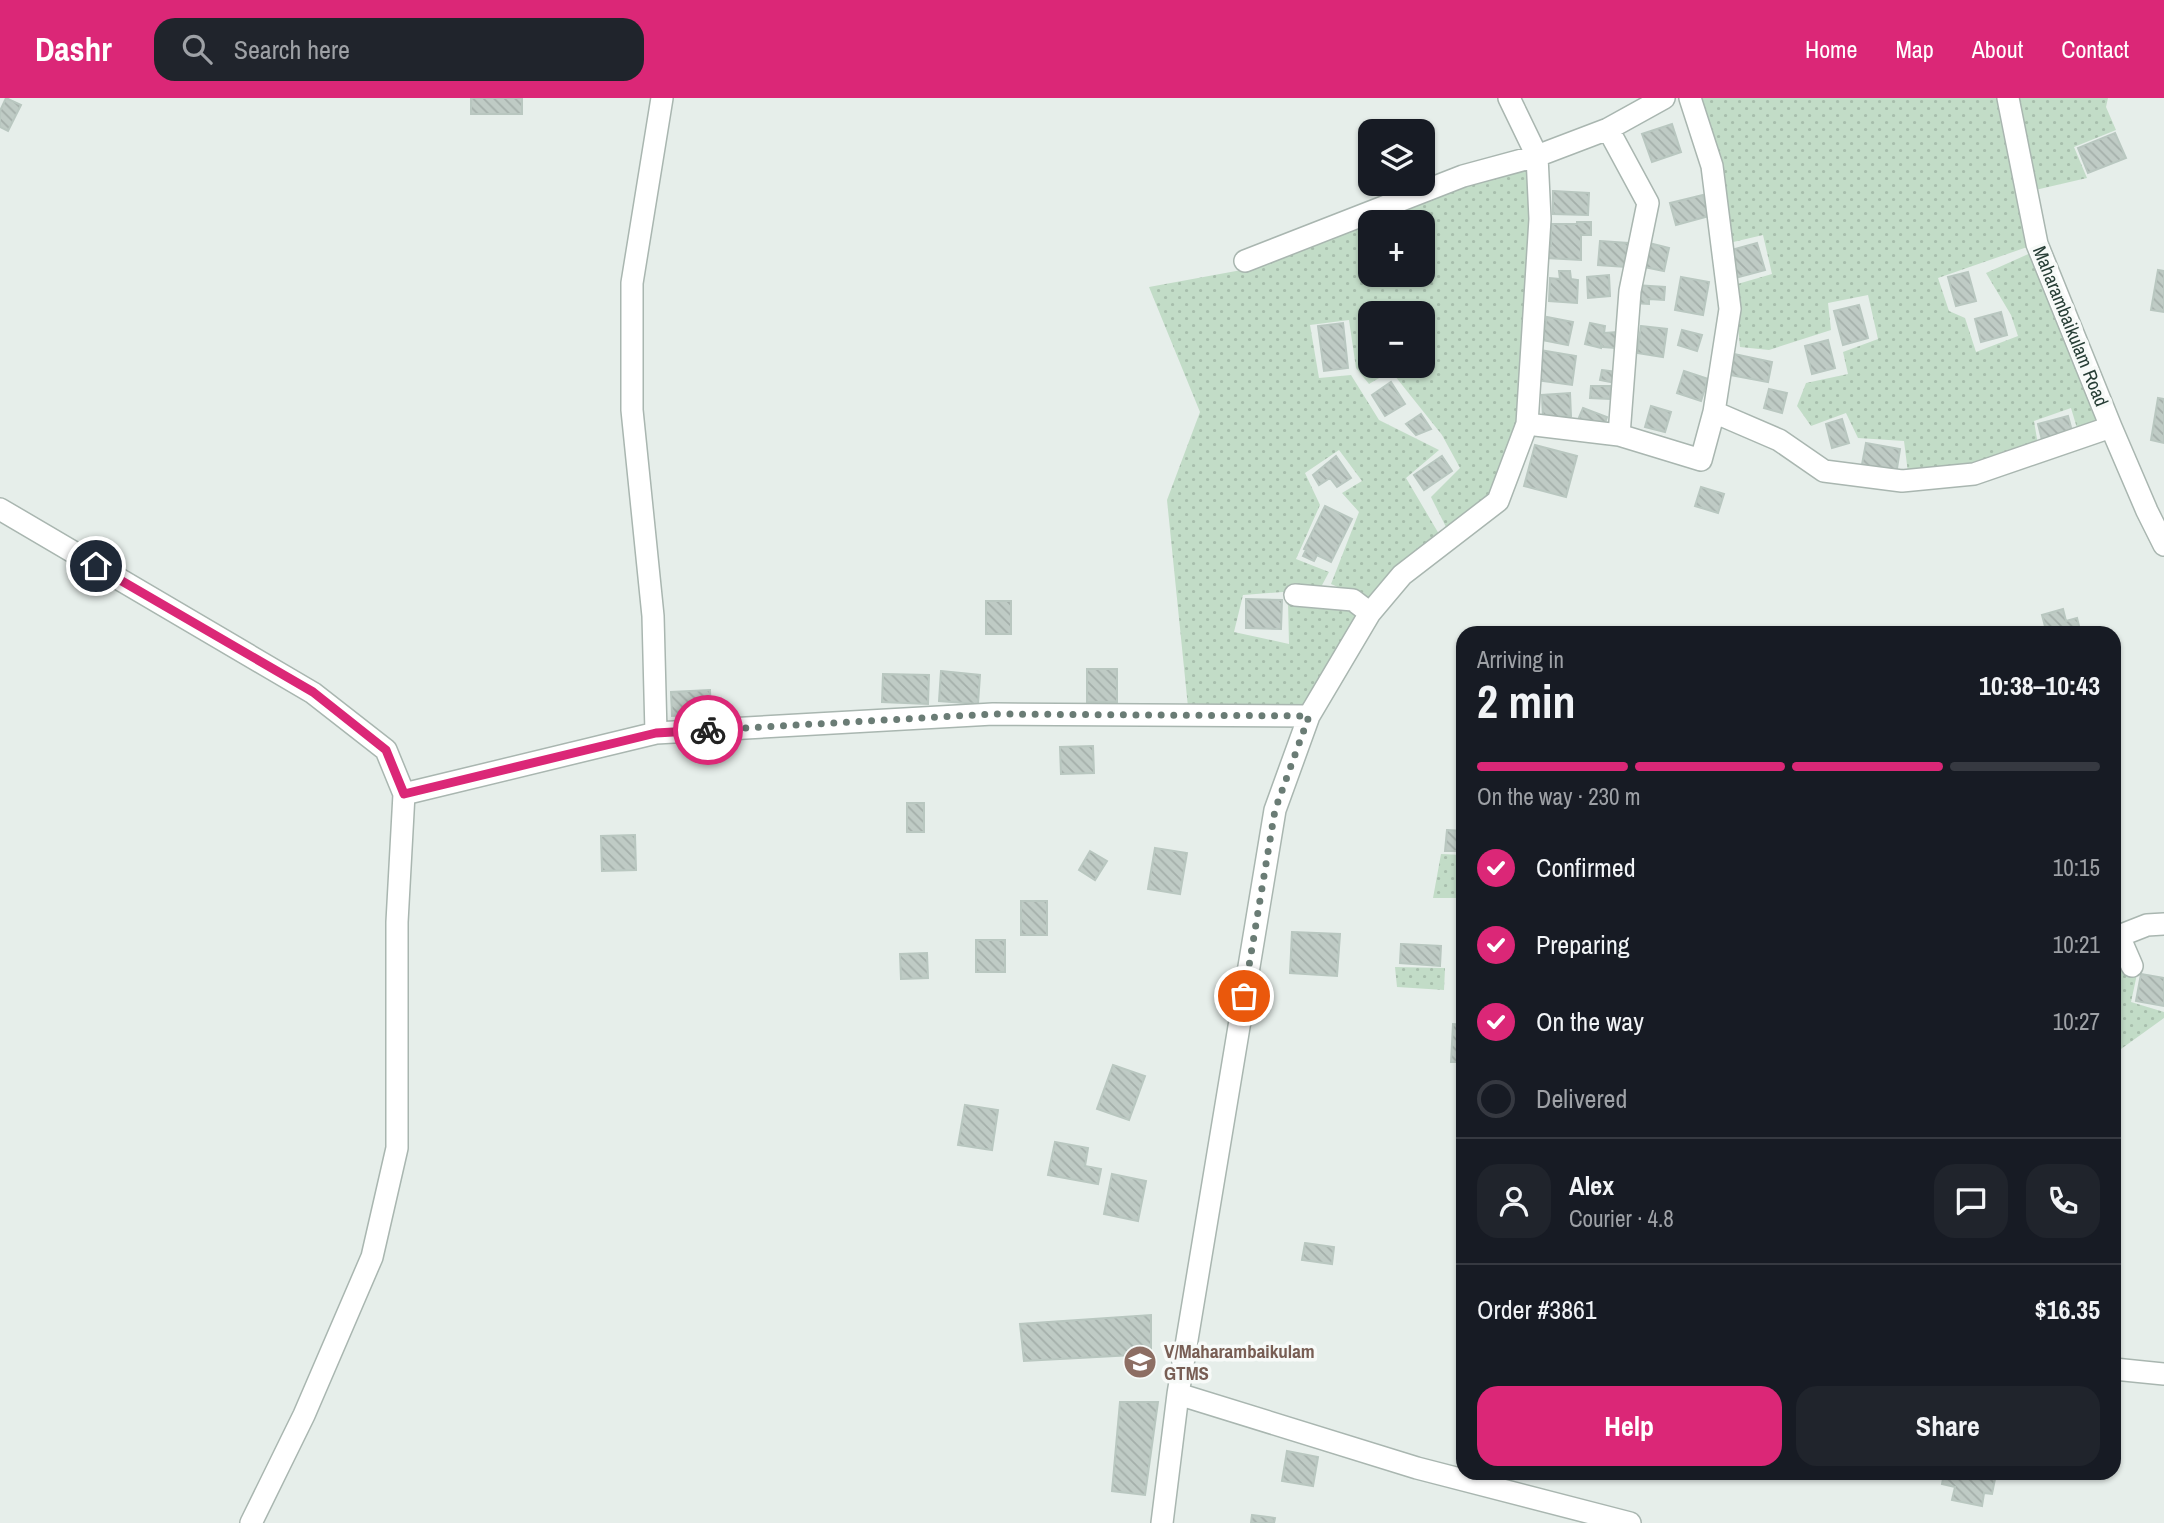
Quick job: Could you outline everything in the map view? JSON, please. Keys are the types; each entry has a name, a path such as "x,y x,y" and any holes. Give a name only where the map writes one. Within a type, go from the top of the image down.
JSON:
{"street":[{"path":"656,733 653,616 632,410 632,284 662,98"},
{"path":"1162,1523 1178,1394 1275,810 1309,716 1370,613 1402,575 1498,500 1527,424 1540,219 1537,156 1509,98"},
{"path":"1245,261 1462,176 1537,156 1608,129 1664,98"},
{"path":"1527,424 1619,435 1701,460 1714,412 1730,309 1712,166 1690,98"},
{"name":"Maharambaikulam Road","path":"2008,98 2037,244 2111,427 2164,545"},
{"path":"1608,129 1648,203 1630,290 1619,435"},
{"path":"1714,412 1779,440 1824,471 1902,481 1974,474 2111,427"},
{"path":"0,509 313,692 386,750 404,794 397,922 397,1148 372,1257 304,1415 251,1523"},
{"path":"1295,595 1353,600 1370,613"},
{"path":"404,794 656,733 993,714 1309,716"},
{"path":"2121,935 2147,925 2164,924"},
{"path":"2121,941 2132,966"},
{"path":"2121,1370 2164,1374"},
{"path":"1178,1394 1456,1478"},
{"path":"1464,1480 1630,1523"}],"green space":[{"path":"1695,98 2006,98 2033,245 1938,278 1949,311 1965,318 1976,352 2018,336 2011,315 1986,273 2035,251 2106,425 2079,435 2071,408 2034,421 2038,445 1973,468 1908,473 1904,441 1858,438 1846,413 1811,426 1797,406 1806,383 1848,374 1843,352 1878,339 1868,295 1828,303 1831,330 1769,350 1740,347 1734,285 1772,274 1763,235 1729,243"},
{"path":"2011,98 2108,98 2106,107 2116,130 2074,147 2087,178 2031,191"},
{"path":"1530,168 1531,241 1521,422 1493,493 1446,527 1431,497 1460,468 1442,435 1397,378 1435,378 1435,301 1358,301 1358,370 1349,320 1310,325 1319,378 1351,375 1379,420 1439,450 1406,478 1439,534 1371,606 1356,595 1331,584 1359,512 1342,493 1362,481 1339,450 1305,473 1320,505 1296,559 1329,572 1320,589 1243,595 1234,632 1289,644 1288,601 1329,601 1363,616 1308,708 1188,707 1167,500 1200,412 1149,287 1247,269 1358,225 1358,287 1435,287 1435,210 1397,210 1470,181"},
{"path":"1364,378 1379,378 1369,384"},
{"path":"1441,854 1456,855 1456,898 1433,898"},
{"path":"2121,950 2137,974 2131,1002 2164,1012 2164,1018 2121,1049"},
{"path":"1395,967 1445,968 1444,990 1397,987"}],"building":[{"path":"6,98 21,105 8,131 0,127 0,111"},
{"path":"471,98 522,98 522,114 471,114"},
{"path":"1672,124 1681,152 1652,162 1642,134"},
{"path":"2115,133 2126,158 2088,173 2078,148"},
{"path":"1553,191 1589,193 1588,215 1553,214"},
{"path":"1703,195 1709,216 1676,225 1670,203"},
{"path":"1591,222 1591,235 1581,235 1581,260 1546,258 1546,246 1551,246 1551,224"},
{"path":"1600,241 1628,243 1626,267 1598,265"},
{"path":"1645,242 1669,248 1664,271 1639,266"},
{"path":"1757,243 1765,270 1735,278 1728,251"},
{"path":"2158,270 2164,271 2164,312 2151,310"},
{"path":"1559,271 1570,271 1571,279 1578,280 1577,303 1549,301 1550,278 1560,279"},
{"path":"1968,272 1976,301 1956,306 1948,277"},
{"path":"1609,275 1610,296 1588,298 1587,277"},
{"path":"1681,277 1709,282 1703,315 1675,310"},
{"path":"1635,285 1665,287 1664,300 1649,299 1649,304 1633,303"},
{"path":"1859,305 1868,338 1843,345 1834,311"},
{"path":"2001,312 2007,335 1981,342 1975,319"},
{"path":"1547,317 1573,322 1568,345 1542,340"},
{"path":"1343,323 1348,368 1324,371 1318,326"},
{"path":"1590,323 1605,326 1604,333 1617,332 1615,348 1603,347 1601,344 1601,348 1585,344"},
{"path":"1641,326 1667,329 1663,357 1637,353"},
{"path":"1682,330 1702,335 1697,351 1678,345"},
{"path":"1828,340 1835,368 1812,374 1805,346"},
{"path":"1540,350 1576,356 1572,385 1535,380"},
{"path":"1734,354 1772,362 1768,382 1730,375"},
{"path":"1602,370 1618,372 1616,383 1600,380"},
{"path":"1684,371 1708,379 1701,401 1677,393"},
{"path":"1391,382 1405,404 1385,416 1372,395"},
{"path":"1591,386 1611,386 1610,399 1590,398"},
{"path":"1769,389 1787,393 1782,413 1764,408"},
{"path":"1570,393 1571,416 1543,418 1542,395"},
{"path":"2158,398 2164,399 2164,443 2151,440"},
{"path":"1651,406 1671,412 1665,432 1645,427"},
{"path":"1583,408 1607,417 1603,429 1578,420"},
{"path":"1421,414 1431,429 1416,435 1406,424"},
{"path":"2068,416 2072,431 2042,440 2038,424"},
{"path":"1842,419 1849,443 1832,448 1826,424"},
{"path":"1866,443 1900,449 1896,475 1861,470"},
{"path":"1535,445 1577,456 1566,497 1524,486"},
{"path":"1336,456 1351,478 1337,487 1330,478 1319,485 1313,475"},
{"path":"1442,456 1452,471 1424,490 1414,475"},
{"path":"1701,487 1724,494 1718,513 1695,506"},
{"path":"1325,506 1352,519 1331,562 1317,555 1314,561 1303,556"},
{"path":"1246,599 1282,600 1281,629 1246,628"},
{"path":"986,601 1011,601 1011,634 986,634"},
{"path":"2063,609 2066,621 2077,618 2079,626 2045,626 2042,615"},
{"path":"1087,669 1117,669 1117,702 1087,702"},
{"path":"941,671 980,675 978,704 939,701"},
{"path":"883,674 929,675 928,704 882,702"},
{"path":"710,690 711,714 672,716 671,692"},
{"path":"1093,746 1094,773 1061,774 1060,747"},
{"path":"907,803 924,803 924,832 907,832"},
{"path":"1447,830 1456,831 1456,851 1445,851"},
{"path":"635,835 636,870 602,871 601,836"},
{"path":"1155,848 1187,853 1180,894 1148,889"},
{"path":"1090,851 1107,861 1095,880 1079,870"},
{"path":"1021,901 1047,901 1047,935 1021,935"},
{"path":"1292,932 1340,934 1337,976 1290,973"},
{"path":"976,940 1005,940 1005,972 976,972"},
{"path":"1401,944 1441,946 1440,966 1400,963"},
{"path":"927,953 928,978 901,979 900,954"},
{"path":"2141,974 2164,978 2164,1006 2136,1001"},
{"path":"1453,1024 1456,1024 1456,1062 1451,1062"},
{"path":"1113,1065 1145,1076 1129,1120 1097,1109"},
{"path":"965,1105 998,1110 992,1150 958,1145"},
{"path":"1055,1142 1088,1148 1085,1166 1101,1169 1098,1184 1048,1175"},
{"path":"1112,1174 1146,1181 1138,1221 1104,1214"},
{"path":"1305,1243 1334,1247 1332,1264 1302,1260"},
{"path":"1151,1315 1151,1354 1024,1361 1020,1324"},
{"path":"1120,1402 1158,1402 1145,1495 1112,1491"},
{"path":"1287,1451 1318,1457 1313,1486 1282,1481"},
{"path":"1943,1480 1995,1480 1992,1494 1984,1493 1982,1506 1952,1500 1955,1487 1942,1484"},
{"path":"1252,1515 1275,1518 1274,1523 1251,1523"}],"way so far":[{"path":"708,730 993,714 1309,716 1275,810 1244,996"}],"place":[{"name":"V/Maharambaikulam GTMS","path":"1140,1362"}],"route":[{"path":"96,566 313,692 386,750 404,794 656,733 708,730"}]}
